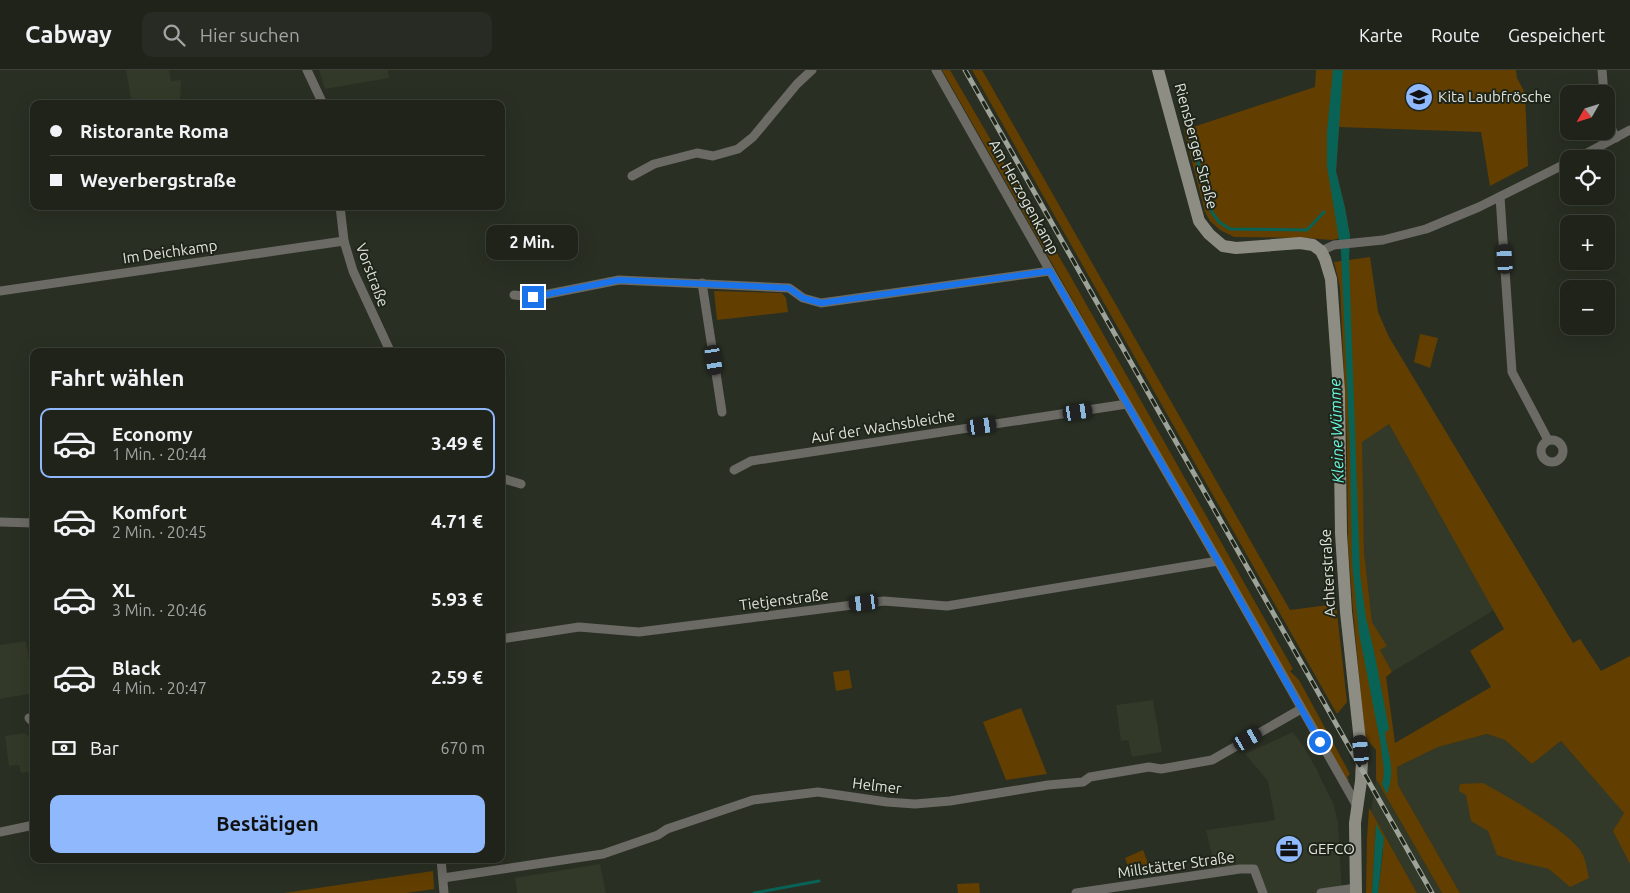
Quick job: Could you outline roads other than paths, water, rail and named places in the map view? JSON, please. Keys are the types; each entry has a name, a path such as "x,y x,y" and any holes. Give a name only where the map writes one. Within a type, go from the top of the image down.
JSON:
{"street":[{"path":"307,70 321,100"},
{"path":"632,176 654,164 697,153 713,156 738,149 753,138 797,84 812,70"},
{"name":"Am Herzogenkamp","path":"936,70 1357,806"},
{"name":"Riensberger Straße","path":"1158,70 1199,221 1209,234 1224,246 1236,248 1300,243 1314,245 1321,251"},
{"path":"1602,70 1603,85"},
{"path":"1593,150 1630,130"},
{"path":"1321,251 1334,245 1383,240 1426,229 1500,197 1560,167"},
{"path":"1500,197 1512,372 1548,440"},
{"name":"Vorstraße","path":"340,210 344,241 353,271 389,348"},
{"name":"Im Deichkamp","path":"0,291 344,241"},
{"name":"Achterstraße","path":"1321,251 1331,279 1339,392 1341,533 1346,612 1362,760 1355,823 1356,891"},
{"path":"514,295 533,297 619,280 789,288 803,298 821,303 1050,271"},
{"path":"702,283 722,412"},
{"name":"Auf der Wachsbleiche","path":"734,470 751,461 1127,404"},
{"path":"505,479 521,484"},
{"path":"0,522 30,523"},
{"name":"Tietjenstraße","path":"505,638 578,627 639,632 884,601 947,606 1218,561"},
{"name":"Helmer","path":"443,878 603,854 658,835 667,829 753,800 818,792 915,804 950,801 1082,782 1090,776 1149,767 1161,769 1212,760 1301,709"},
{"path":"0,832 30,826"},
{"path":"441,863 444,893"},
{"name":"Millstätter Straße","path":"1076,893 1254,869 1263,893"},
{"path":"1321,893 1356,891"}],"water":[{"path":"1333,70 1343,70 1336,171 1350,236 1349,260 1360,574 1366,618 1389,729 1385,733 1391,770 1387,794 1382,784 1384,770 1381,746 1359,633 1352,562 1350,450 1341,252 1327,166 1327,132"},
{"path":"1376,824 1384,838 1378,893 1372,893"}],"waterway":[{"path":"1189,129 1211,211 1219,222 1230,229 1307,230 1324,212"},
{"path":"754,893 819,881"}],"railway":[{"path":"965,70 1432,893"}],"place":[{"name":"Kita Laubfrösche","path":"1419,97"},
{"name":"GEFCO","path":"1289,849"}],"water label":[{"name":"Kleine Wümme","path":"1336,431"}]}
